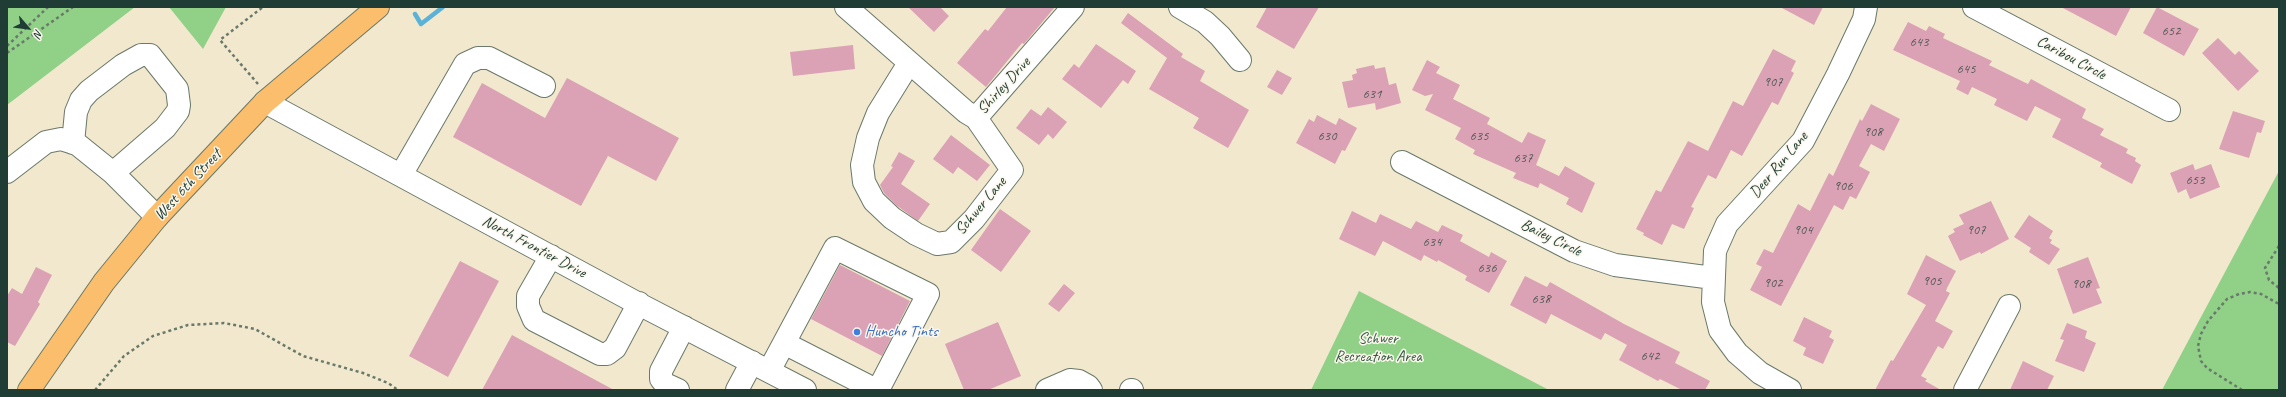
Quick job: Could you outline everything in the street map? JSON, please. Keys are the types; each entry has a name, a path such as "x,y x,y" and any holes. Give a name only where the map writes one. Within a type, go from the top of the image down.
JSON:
{"main road":[{"name":"West 6th Street","path":"29,390 104,282 157,217 268,100 378,7"}],"street":[{"path":"846,7 909,63"},
{"name":"Shirley Drive","path":"909,63 966,112 976,118 1074,7"},
{"path":"1180,7 1205,22 1220,36 1240,60"},
{"name":"Deer Run Lane","path":"1790,390 1760,373 1737,353 1720,330 1713,302 1713,278 1716,250 1727,224 1803,141 1838,74 1864,19 1866,7"},
{"name":"Caribou Circle","path":"1974,7 2168,110"},
{"path":"73,143 76,112 81,100 89,91 123,65 141,55 150,55 176,89 179,105 178,111 165,128 113,173"},
{"path":"401,176 465,64 478,58 490,58 544,86"},
{"name":"Schwer Lane","path":"909,63 878,113 868,138 862,165 864,182 874,201 892,218 916,234 937,244 951,242 969,224 1012,170 976,118"},
{"name":"North Frontier Drive","path":"268,100 401,176 639,304 805,390"},
{"path":"7,172 46,142 61,139 73,143 113,173 157,217"},
{"name":"Bailey Circle","path":"1402,162 1574,251 1616,265 1713,278"},
{"path":"737,390 784,343 835,248 928,294 877,390 784,343"},
{"path":"551,256 528,296 528,306 534,320 600,354 607,354 615,348 639,304"},
{"path":"1965,390 2009,306"},
{"path":"678,390 665,384 661,379 660,371 684,327"},
{"path":"1047,390 1070,380 1079,381 1088,386 1091,390"}],"path":[{"path":"7,46 48,7"},
{"path":"7,52 73,7"},
{"path":"263,7 220,40 268,100"},
{"path":"2279,246 2265,268 2269,280 2279,288"},
{"path":"2242,390 2207,368 2201,361 2198,346 2201,334 2208,321 2227,299 2239,294 2250,292 2261,294 2279,304"},
{"path":"95,390 124,356 153,336 188,325 224,322 255,329 303,356 363,372 388,383 398,390"}],"green space":[{"path":"7,7 135,7 7,105"},
{"path":"169,7 226,7 203,49"},
{"path":"2279,171 2279,390 2162,390"},
{"name":"Schwer Recreation Area","path":"1359,291 1549,390 1311,390"}],"building":[{"path":"908,7 940,7 949,16 934,32"},
{"path":"1007,7 1055,7 1024,44 1022,43 986,87 957,63 985,29 988,31"},
{"path":"1267,7 1319,7 1294,49 1256,27"},
{"path":"1780,7 1823,7 1814,25"},
{"path":"2061,7 2131,7 2116,36"},
{"path":"2157,7 2199,29 2184,56 2143,33"},
{"path":"1128,13 1183,54 1181,57 1205,71 1200,81 1249,110 1228,148 1193,128 1199,118 1149,89 1167,58 1121,23"},
{"path":"1908,22 1926,31 1929,26 1945,34 1943,38 1992,61 1989,65 2028,84 2031,79 2086,109 2082,118 2104,129 2100,135 2128,149 2126,153 2136,158 2135,161 2141,165 2132,184 2100,167 2102,163 2052,137 2061,119 2035,106 2027,121 1994,105 1997,99 1972,87 1968,95 1956,89 1960,81 1893,50"},
{"path":"2218,38 2235,55 2239,51 2259,71 2238,91 2202,53"},
{"path":"1096,44 1136,71 1128,84 1123,80 1101,108 1062,79 1074,64 1079,68"},
{"path":"853,45 855,69 793,76 790,52"},
{"path":"1773,49 1796,61 1791,71 1794,73 1778,105 1772,102 1742,156 1731,150 1716,179 1708,175 1691,207 1694,208 1684,229 1672,224 1662,245 1643,235 1644,233 1636,229 1656,190 1661,192 1688,141 1708,151 1733,101 1743,106"},
{"path":"1427,60 1440,67 1436,73 1460,85 1453,99 1490,118 1487,124 1522,143 1528,132 1546,140 1536,165 1559,176 1565,166 1595,183 1582,213 1566,204 1569,198 1540,183 1538,188 1513,178 1516,173 1473,154 1475,150 1455,139 1461,128 1425,110 1433,94 1425,96 1412,90"},
{"path":"1374,65 1375,69 1385,67 1389,85 1396,83 1401,103 1376,110 1375,103 1348,108 1342,82 1353,80 1352,75 1357,73 1356,69"},
{"path":"1277,70 1292,78 1282,95 1267,87"},
{"path":"567,78 679,138 656,181 608,156 581,206 453,137 482,83 545,118"},
{"path":"1871,104 1900,119 1884,151 1871,144 1859,166 1870,172 1856,199 1850,196 1843,210 1834,205 1781,306 1750,290 1762,267 1756,264 1764,249 1773,253 1798,204 1810,211 1829,173 1833,176 1860,119 1862,121"},
{"path":"1048,107 1067,122 1053,139 1048,134 1039,145 1016,128 1031,109 1041,116"},
{"path":"2233,111 2265,121 2261,133 2257,132 2249,158 2219,149"},
{"path":"1317,115 1336,125 1339,118 1357,128 1345,151 1342,150 1335,164 1296,143 1309,119 1314,122"},
{"path":"951,135 990,165 977,181 958,167 953,174 933,159"},
{"path":"899,152 915,161 901,184 930,204 918,221 896,205 884,193 880,185 893,167 891,166"},
{"path":"2193,164 2195,170 2211,164 2220,187 2190,199 2186,189 2178,193 2170,173"},
{"path":"1991,201 2009,239 1981,254 1980,252 1960,261 1948,236 1955,232 1953,229 1964,224 1959,215"},
{"path":"1000,209 1031,231 1001,272 971,250"},
{"path":"1352,211 1376,223 1380,214 1411,229 1416,221 1438,232 1442,225 1463,235 1460,241 1489,257 1491,252 1507,261 1489,293 1465,280 1467,276 1438,260 1437,262 1424,255 1421,261 1383,241 1375,256 1339,239"},
{"path":"2029,215 2053,231 2049,238 2052,240 2050,243 2060,249 2049,265 2029,252 2031,248 2014,237"},
{"path":"1926,255 1956,271 1946,291 1950,293 1935,321 1953,331 1943,349 1938,346 1921,376 1927,379 1925,381 1941,390 1875,390 1891,360 1893,361 1926,305 1907,294"},
{"path":"2088,257 2100,288 2096,289 2102,303 2073,314 2057,269"},
{"path":"460,261 499,281 448,377 409,356"},
{"path":"840,265 910,301 882,356 811,319"},
{"path":"36,267 52,275 38,302 40,304 15,346 7,342 7,296 12,288 22,294"},
{"path":"1525,276 1547,287 1550,282 1624,324 1680,352 1675,363 1710,381 1705,390 1682,390 1660,379 1658,381 1619,360 1627,345 1605,333 1601,340 1551,314 1546,324 1510,305"},
{"path":"1064,284 1075,293 1059,312 1048,304"},
{"path":"1804,317 1832,331 1829,337 1834,340 1823,364 1803,355 1806,348 1793,341"},
{"path":"998,322 1021,376 988,390 964,390 945,344"},
{"path":"2067,323 2087,331 2085,338 2096,343 2084,372 2055,361 2064,340 2060,339"},
{"path":"512,335 614,390 482,390"},
{"path":"2023,361 2054,376 2047,390 2010,390"}],"waterway":[{"path":"415,14 421,24 443,7"}],"place":[{"name":"Huncho Tints","path":"857,332"}]}
